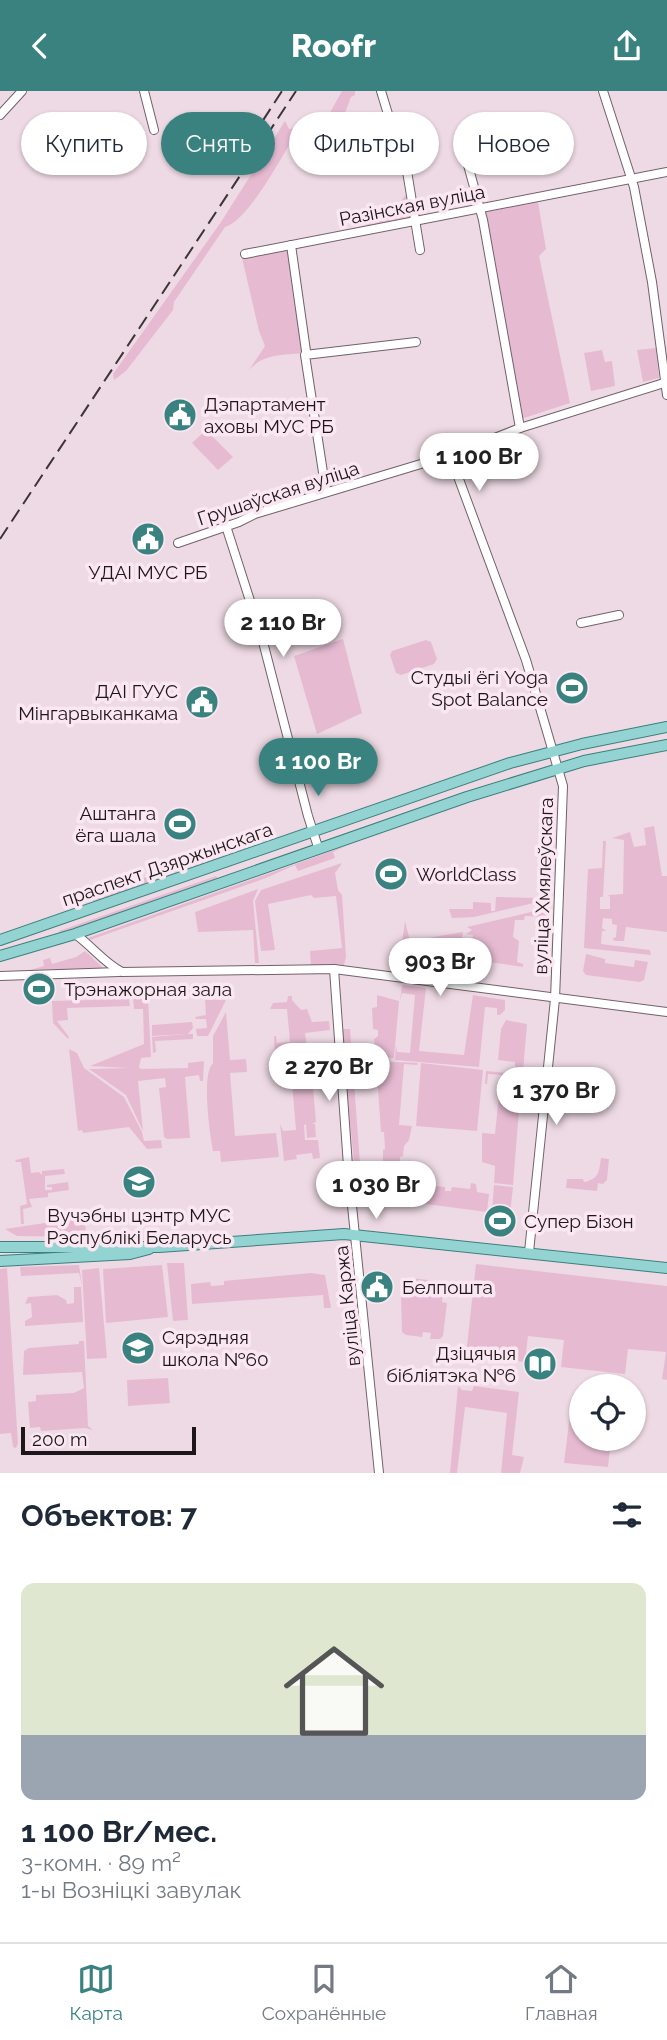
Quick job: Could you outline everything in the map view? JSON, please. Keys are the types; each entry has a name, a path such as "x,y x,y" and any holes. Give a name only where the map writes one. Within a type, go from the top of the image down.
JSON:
{"main road":[{"name":"праспект Дзяржынскага","path":"0,940 470,776 554,751 667,727"},
{"name":"праспект Дзяржынскага","path":"0,956 75,934 318,847 558,768 667,745"},
{"path":"0,1248 159,1247 355,1234 667,1268"},
{"path":"0,1261 130,1254 159,1247"}],"street":[{"path":"0,115 22,91"},
{"path":"144,91 154,130"},
{"path":"381,91 404,153 421,250"},
{"path":"604,91 632,179 652,282 667,395"},
{"name":"Разінская вуліца","path":"245,254 667,172"},
{"path":"470,175 479,208 520,428"},
{"path":"291,245 326,492"},
{"path":"305,353 416,342"},
{"name":"Грушаўская вуліца","path":"178,543 255,514 450,454 520,428 666,382"},
{"name":"вуліца Хмялеўскага","path":"450,454 526,660 563,786 555,999 529,1252"},
{"path":"226,526 262,638 318,847"},
{"path":"581,623 619,615"},
{"path":"75,934 88,943 106,963 122,972"},
{"path":"102,973 106,970 106,963"},
{"path":"0,977 227,969 334,969 667,1012"},
{"name":"вуліца Каржа","path":"334,969 355,1234 379,1473"}],"shaded area":[{"path":"342,91 355,91 345,112 330,112"},
{"path":"285,121 289,129 289,146 275,170 275,137"},
{"path":"251,175 272,175 244,213 225,227 174,302 173,310 126,371 114,380 113,374 221,222"},
{"path":"407,193 411,215 409,218 367,226 360,220 365,209 401,201"},
{"path":"538,202 546,249 539,256 570,403 521,419 484,212"},
{"path":"289,248 307,353 261,360 249,370 265,346 242,258"},
{"path":"656,348 659,378 643,382 637,350"},
{"path":"602,350 605,362 612,361 615,386 591,391 584,353"},
{"path":"206,430 233,457 218,470 192,443"},
{"path":"343,639 362,713 317,734 294,656"},
{"path":"426,640 431,642 437,659 434,664 401,675 396,673 390,655 392,651"},
{"path":"654,826 662,876 667,876 667,932 626,927 624,941 615,941 612,939 616,937 617,925 612,924 612,919 603,918 602,928 606,931 602,931 601,944 650,950 651,955 584,948 588,869 602,868 603,841 606,841 600,909 610,909 608,895 623,894 624,840 612,838 630,832 634,847 646,845 644,828"},
{"path":"346,846 333,852 335,858 298,871 295,865 266,878 90,940 88,938"},
{"path":"221,851 223,857 97,901 86,898"},
{"path":"342,863 335,873 338,890 342,895 346,957 343,969 311,967 310,951 342,948 336,896 314,898 311,895 268,904 275,950 261,951 255,901 261,890"},
{"path":"216,876 218,879 60,933 59,931"},
{"path":"258,889 253,901 259,963 255,963 253,930 198,932 195,912"},
{"path":"496,897 535,898 538,902 474,917 452,918 449,909 473,909 473,902 491,903 491,911 495,911"},
{"path":"548,908 548,917 525,916 524,920 515,920 513,937 519,941 517,962 523,964 523,967 469,959 473,935 466,934 472,930 467,927"},
{"path":"405,921 410,941 463,932 459,958 420,949 417,952 401,949"},
{"path":"85,951 103,968 30,970 44,966 43,960 50,958 52,964 76,957"},
{"path":"586,954 605,959 605,963 634,967 635,960 648,962 644,980 640,982 586,975 583,971"},
{"path":"402,985 426,988 419,1051 464,1055 473,995 505,1000 505,1010 500,1015 497,1015 497,1008 485,1007 479,1067 395,1060 396,1045 397,1052 410,1053 415,995 402,993 400,1002"},
{"path":"377,995 399,1001 394,1058 376,1057 374,1039 378,1036 378,1030 373,1029 372,1008 377,1007"},
{"path":"288,996 292,996 292,1000 301,1010 307,1009 312,1022 329,1021 330,1030 305,1033 310,1068 307,1069 309,1088 313,1088 316,1122 312,1124 315,1124 316,1137 307,1138 306,1124 305,1140 318,1140 320,1158 313,1159 312,1153 296,1155 297,1159 284,1161 280,1124 283,1131 296,1130 291,1071 278,1072 276,1078 274,1036 277,1043 290,1042 287,1009 270,1009 273,1003 287,1002"},
{"path":"133,998 148,998 151,1057 141,1058 141,1069 188,1068 188,1063 204,1061 203,1081 200,1081 199,1075 185,1077 190,1138 164,1137 159,1088 166,1087 165,1078 138,1081 143,1131 126,1095 89,1069 129,1068 90,1066 144,1044 143,1009 134,1009"},
{"path":"129,999 130,1006 67,1008 68,1020 57,1021 68,1039 53,1023 52,1001"},
{"path":"205,1000 226,1000 208,1036 197,1036 196,1029 207,1028 206,1019 195,1017 206,1015"},
{"path":"226,1012 230,1060 246,1059 247,1072 230,1073 235,1136 276,1133 279,1157 221,1162 220,1151 213,1151 207,1105 208,1079 213,1063 213,1036"},
{"path":"506,1020 527,1024 523,1071 515,1070 515,1062 498,1060 501,1029"},
{"path":"192,1022 193,1028 188,1034 193,1034 193,1039 155,1041 156,1052 153,1053 152,1037 185,1034 152,1036 152,1025"},
{"path":"341,1029 350,1029 360,1163 354,1163"},
{"path":"69,1049 77,1053 84,1068 124,1097 144,1141 161,1140 162,1148 147,1149 129,1127 83,1133 82,1130 78,1131"},
{"path":"376,1061 418,1063 404,1064 399,1125 412,1126 403,1156 400,1157 400,1165 383,1161 384,1132 381,1132"},
{"path":"421,1063 483,1070 477,1131 416,1126"},
{"path":"486,1071 507,1073 506,1078 513,1079 515,1073 522,1073 513,1185 494,1183 495,1166 482,1162 482,1133 495,1134 501,1075 488,1074 485,1084"},
{"path":"29,1157 31,1173 39,1172 42,1175 42,1171 64,1169 65,1174 45,1176 45,1190 52,1190 52,1187 47,1185 68,1182 69,1190 48,1193 48,1197 29,1199 32,1207 23,1209 24,1224 21,1224 20,1206 27,1204 21,1162 15,1160"},
{"path":"601,1158 609,1159 607,1180 603,1184 598,1183 597,1191 566,1188 567,1179 583,1179 584,1182 595,1177"},
{"path":"382,1169 407,1172 409,1178 406,1201 394,1200 384,1191"},
{"path":"471,1183 476,1184 477,1192 489,1194 487,1212 411,1202 412,1184 445,1187 445,1191 451,1191 452,1187 470,1189"},
{"path":"494,1185 513,1187 510,1214 492,1212"},
{"path":"85,1217 86,1237 17,1236 5,1229"},
{"path":"167,1263 184,1263 188,1320 173,1321"},
{"path":"476,1264 667,1286 667,1380 662,1379 666,1352 628,1349 625,1374 561,1367 564,1340 528,1336 525,1362 466,1355"},
{"path":"79,1265 82,1285 79,1273 21,1276 20,1267"},
{"path":"162,1265 168,1317 106,1323 103,1269"},
{"path":"7,1268 18,1444 16,1448 13,1447 11,1433 0,1434 0,1269"},
{"path":"99,1268 107,1358 87,1359 82,1270"},
{"path":"311,1273 325,1275 331,1308 324,1308 323,1295 192,1304 191,1284 210,1282 211,1286 224,1285 224,1281"},
{"path":"403,1277 449,1285 450,1290 443,1290 442,1302 447,1303 443,1336 440,1339 430,1339 431,1333 423,1332 422,1337 402,1332"},
{"path":"74,1287 81,1287 83,1322 25,1326 25,1321 32,1317 31,1303 25,1304 28,1297 57,1295 66,1300 67,1304 74,1303"},
{"path":"79,1341 84,1341 88,1426 93,1430 85,1428 41,1431 40,1427 30,1428 28,1402 36,1401 36,1395 74,1393 84,1388 82,1372 23,1375 24,1351 29,1348 79,1344"},
{"path":"168,1378 170,1403 128,1406 127,1380"},
{"path":"458,1386 462,1390 472,1391 474,1386 519,1392 512,1455 524,1457 520,1473 501,1473 507,1413 465,1407 457,1473 450,1473"},
{"path":"569,1422 569,1451 610,1451 608,1467 564,1463"}],"railway":[{"path":"268,112 282,91"},
{"path":"0,539 296,91"}],"place":[{"name":"Дэпартамент аховы МУС РБ","path":"180,415"},
{"name":"УДАІ МУС РБ","path":"148,539"},
{"name":"Студыі ёгі Yoga Spot Balance","path":"572,688"},
{"name":"ДАІ ГУУС Мінгарвыканкама","path":"202,702"},
{"name":"Аштанга ёга шала","path":"180,824"},
{"name":"WorldClass","path":"391,874"},
{"name":"Трэнажорная зала","path":"39,989"},
{"name":"Вучэбны цэнтр МУС Рэспублікі Беларусь","path":"139,1182"},
{"name":"Супер Бізон","path":"500,1221"},
{"name":"Белпошта","path":"377,1287"},
{"name":"Сярэдняя школа №60","path":"138,1348"},
{"name":"Дзіцячыя бібліятэка №6","path":"540,1364"}]}
